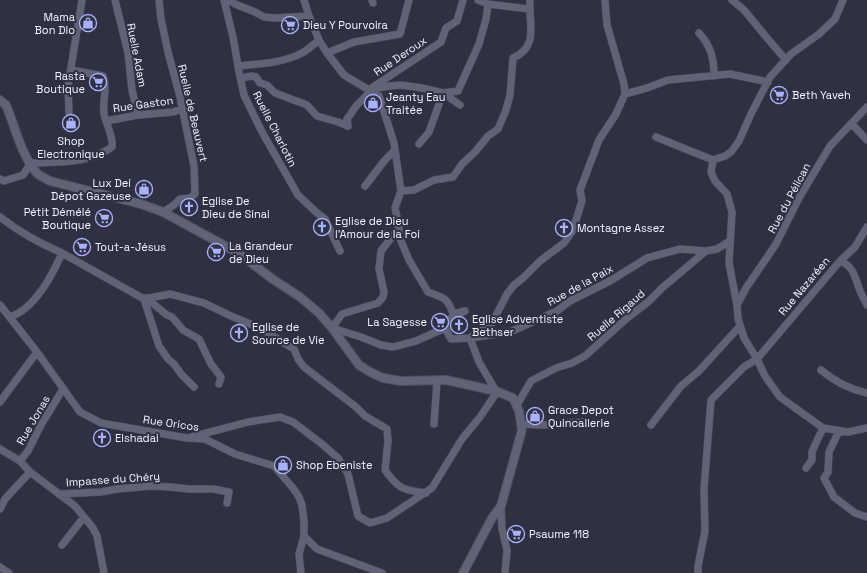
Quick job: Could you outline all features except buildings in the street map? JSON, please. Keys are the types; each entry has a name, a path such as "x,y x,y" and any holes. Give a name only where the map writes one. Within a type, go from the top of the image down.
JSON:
{"street":[{"path":"69,112 68,86 82,0"},
{"name":"Ruelle Adam","path":"115,0 128,53 132,90 138,115"},
{"name":"Ruelle de Beauvert","path":"159,0 161,19 194,166 194,194 190,198 180,199 174,206 163,212"},
{"name":"Ruelle Charlotin","path":"224,0 244,94 280,165 298,195 325,219 340,251"},
{"path":"229,0 264,17 275,18 309,16"},
{"path":"304,0 319,40 344,75 379,96 394,143 401,191 395,208 399,226 399,236 410,260 428,292 442,297 449,302 453,314 466,311 446,322 445,328 416,341 393,347 381,345 362,337 332,328"},
{"path":"327,53 354,42 400,34 409,0"},
{"name":"Rue Deroux","path":"241,78 252,76 256,77 260,83 267,86 275,94 307,105 317,116 348,126 347,120 370,90 441,42 446,28 457,21 464,0"},
{"path":"478,0 488,4 529,8"},
{"path":"401,191 414,190 434,180 453,177 462,164 475,152 488,136 498,129 506,110 510,95 513,58 521,54 530,41 530,0"},
{"path":"497,391 479,362 470,338 492,323 507,294 514,285 540,261 564,243 573,230 582,201 580,190 599,140 616,114 625,94 624,84 607,25 605,0"},
{"path":"732,0 744,10 786,60"},
{"path":"656,137 713,160 725,156 731,152 739,141 768,82 792,54 819,34 835,19 844,0"},
{"path":"370,90 401,85 444,93 458,91 469,64 480,44 488,4"},
{"path":"699,33 706,40 714,58 714,76"},
{"path":"238,66 278,61 291,57 303,53 319,40"},
{"path":"31,163 66,162 88,158 112,147 113,142 108,131 104,113 106,85 103,76 71,70"},
{"path":"625,94 668,80 730,74 768,82"},
{"path":"444,93 460,105"},
{"path":"419,144 429,132 444,93"},
{"path":"0,100 6,104 23,150 39,174 50,181 141,204 163,212 238,253 300,297 319,313 359,365 370,372 383,378 401,381 446,380 497,391 513,398 517,405 522,430 501,506 502,529 508,550 505,573"},
{"name":"Rue du Pélican","path":"737,305 746,288 776,244 798,198 830,146 867,107"},
{"name":"Rue Gaston","path":"106,121 138,115 173,112 182,109"},
{"path":"852,124 867,140"},
{"path":"365,186 385,160 395,150"},
{"path":"713,160 712,172 715,182 727,194 732,212 729,263 738,318 744,338 757,358 765,376 780,397 823,428 848,432 867,428"},
{"path":"0,179 4,181 23,175 31,163"},
{"path":"0,217 52,249 62,253 145,299 172,317 183,330 199,339 211,364 221,377 219,384"},
{"path":"332,328 342,314 378,303 383,297 384,292 380,269 381,251 399,226"},
{"name":"Rue Nazaréen","path":"698,573 705,532 704,489 711,400 744,367 757,358 840,260 855,247 867,227"},
{"name":"Ruelle Rigaud","path":"517,405 531,381 556,368 572,363 585,356 616,329 626,318 648,302 662,288 706,251 717,249 730,241"},
{"name":"Rue de la Paix","path":"445,328 451,339 470,338 510,332 557,311 570,301 610,281 647,258 680,249 706,251"},
{"path":"10,317 17,315 34,300 43,288 62,253"},
{"path":"840,260 847,263 854,272 860,292 867,305"},
{"path":"145,299 170,294 204,302 231,316 260,328 294,349 298,359 304,367 366,416 387,429 388,441 385,470 394,482 405,490 426,492"},
{"path":"145,299 159,346 168,359 194,387"},
{"name":"Rue Oricos","path":"0,305 37,352 80,412 101,423 187,438 205,439 235,454 274,466 299,497 304,521 304,536 300,554 301,573"},
{"path":"652,425 682,386 740,326"},
{"path":"0,402 37,352"},
{"path":"821,370 832,380 854,390 867,393"},
{"path":"434,424 437,380"},
{"name":"Rue Jonas","path":"20,461 28,451 41,425 63,389"},
{"path":"187,438 248,422 280,417 293,422 338,458 348,474 358,516 367,523 374,523 387,518 432,488 462,439 480,417 497,391"},
{"path":"521,424 542,425 586,422"},
{"path":"806,468 812,460 812,452 823,428"},
{"path":"839,431 829,452 828,472 824,478 834,497 855,513 867,517"},
{"path":"0,449 20,461 30,472 75,506 94,528 104,573"},
{"path":"0,509 5,499 30,472"},
{"name":"Impasse du Chéry","path":"59,494 101,492 151,486 213,489 229,492 227,503"},
{"path":"463,573 492,518 501,506"},
{"path":"62,545 84,517"},
{"path":"304,536 317,549 382,573"},
{"path":"0,567 9,573"}],"place":[{"name":"Mama Bon Dlo","path":"88,23"},
{"name":"Dieu Y Pourvoira","path":"290,25"},
{"name":"Rasta Boutique","path":"98,82"},
{"name":"Beth Yaveh","path":"779,95"},
{"name":"Jeanty Eau Traitée","path":"373,103"},
{"name":"Shop Electronique","path":"71,123"},
{"name":"Lux Dei Dépot Gazeuse","path":"144,189"},
{"name":"Eglise De Dieu de Sinai","path":"189,207"},
{"name":"Pétit Démélé Boutique","path":"104,218"},
{"name":"Eglise de Dieu l'Amour de la Foi","path":"322,227"},
{"name":"Montagne Assez","path":"564,228"},
{"name":"Tout-a-Jésus","path":"82,247"},
{"name":"La Grandeur de Dieu","path":"216,252"},
{"name":"La Sagesse","path":"440,322"},
{"name":"Eglise Adventiste Bethser","path":"459,325"},
{"name":"Eglise de Source de Vie","path":"239,333"},
{"name":"Grace Depot Quincallerie","path":"535,416"},
{"name":"Elshadai","path":"102,438"},
{"name":"Shop Ebeniste","path":"283,465"},
{"name":"Psaume 118","path":"516,534"}]}
